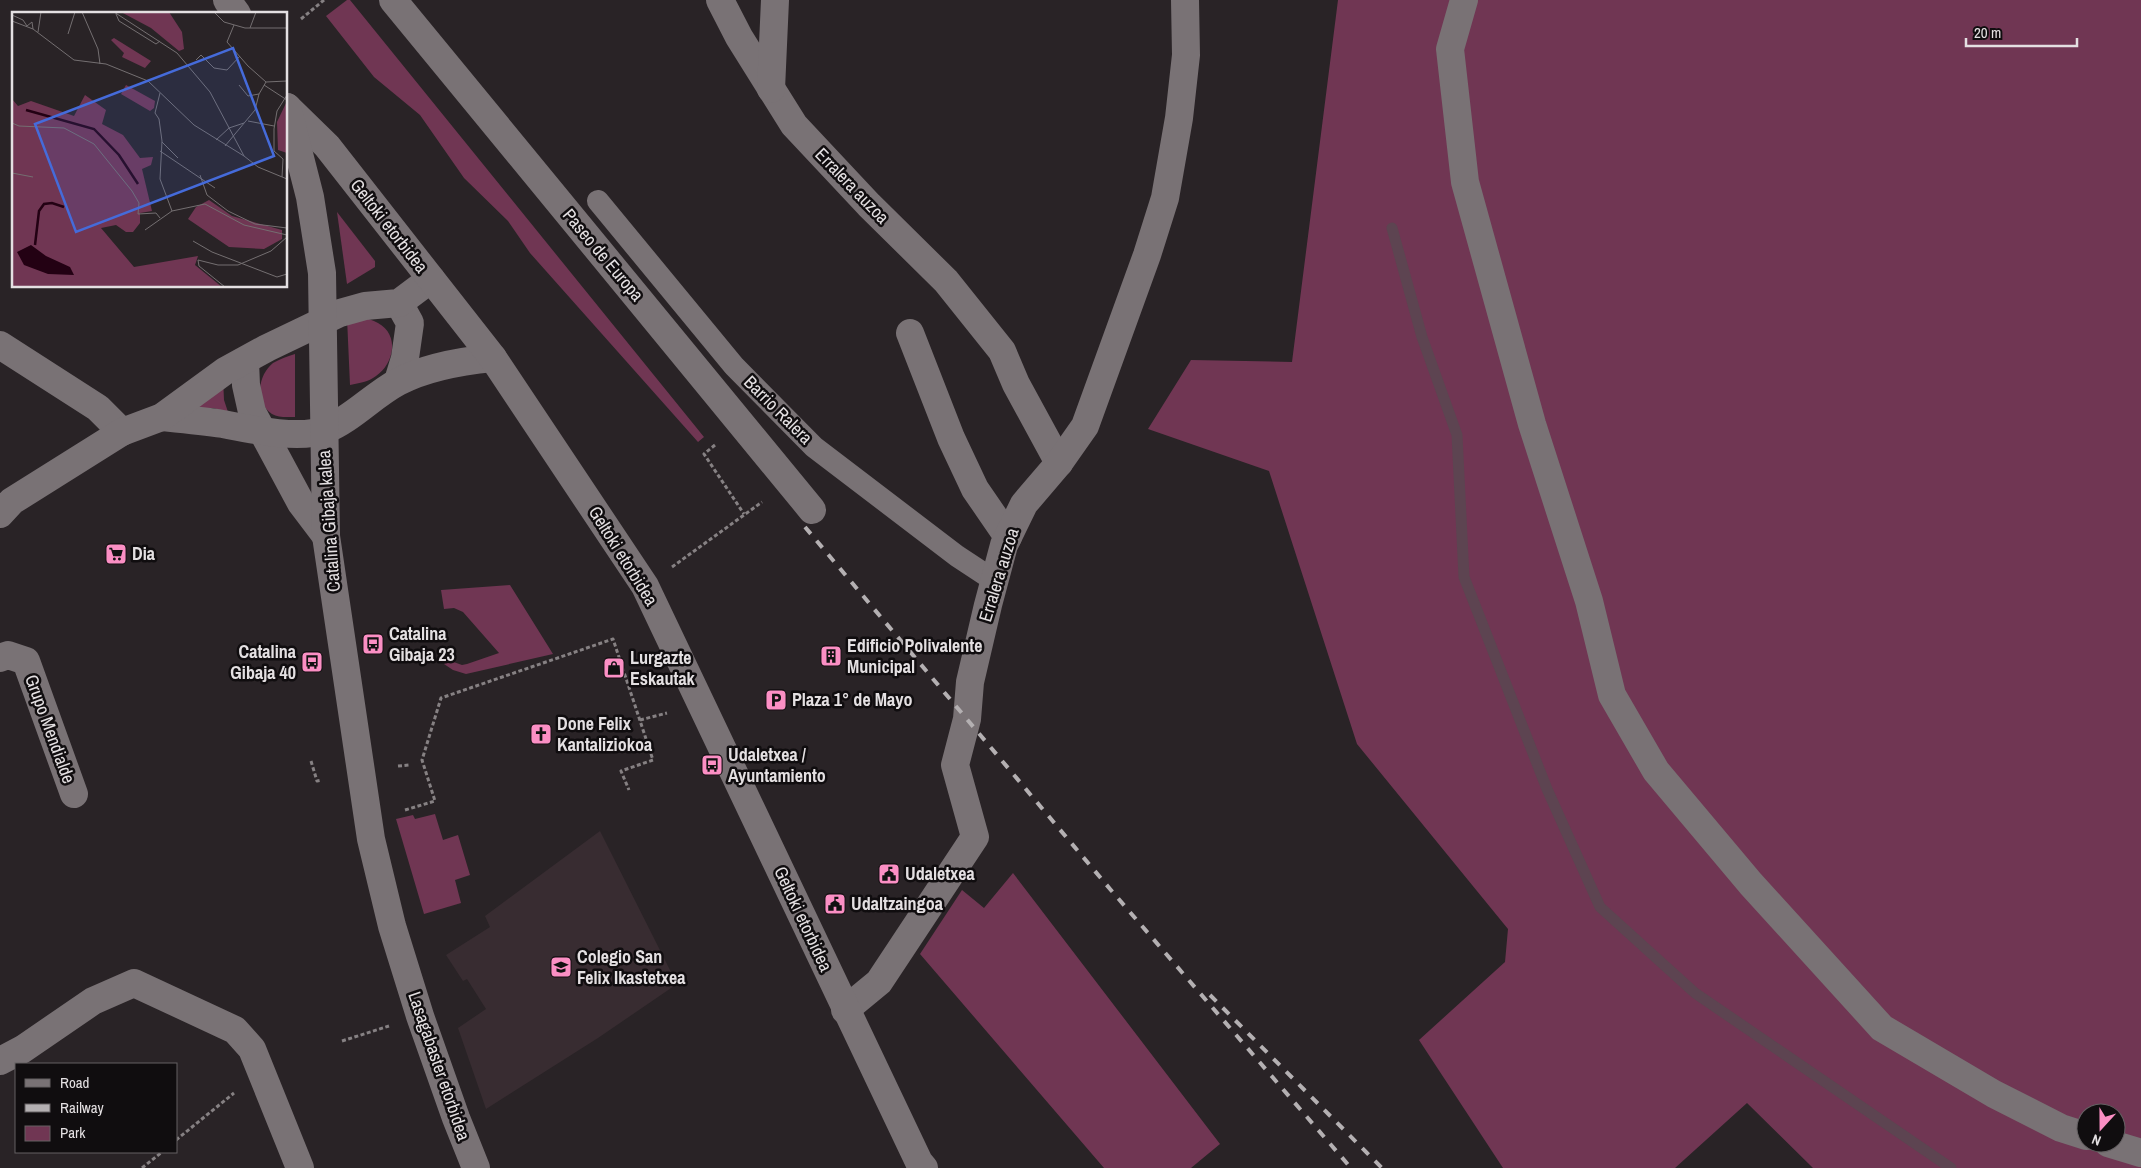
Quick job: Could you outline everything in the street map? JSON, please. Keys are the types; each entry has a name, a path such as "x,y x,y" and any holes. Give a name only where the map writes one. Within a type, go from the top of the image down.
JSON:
{"street":[{"path":"227,0 236,12"},
{"name":"Paseo de Europa","path":"393,0 812,510"},
{"name":"Erralera auzoa","path":"720,0 739,37 794,125 869,206 946,281 1002,351 1016,384 1059,463"},
{"path":"771,89 775,0"},
{"name":"Erralera auzoa","path":"845,1010 879,982 975,837 955,765 967,719 970,682 995,581 1008,538 1024,504 1059,463 1085,426 1147,255 1165,198 1179,118 1186,55 1185,0"},
{"path":"1464,0 1450,49 1465,182 1532,424 1589,601 1612,695 1656,771 1751,884 1882,1028 1994,1094 2061,1128 2076,1133"},
{"name":"Geltoki etorbidea","path":"288,108 327,146 493,358 645,586 845,1010 919,1162 924,1168"},
{"name":"Catalina Gibaja kalea","path":"288,114 310,197 322,273 323,431 326,536 330,574 370,839 392,926 404,963"},
{"path":"0,514 12,500 122,432 162,417 225,371 267,348 321,321 365,306 400,303 431,279"},
{"path":"398,382 405,358 410,323 400,303"},
{"path":"910,333 951,438 975,489 1008,538"},
{"path":"0,344 98,408 122,432"},
{"path":"162,417 221,424 262,432 297,433 323,431 340,422 398,382 457,362 493,358"},
{"path":"245,361 246,385 252,412 301,503 326,536"},
{"name":"Grupo Mendialde","path":"0,658 8,655 26,661 74,794"},
{"name":"Lasagabaster etorbidea","path":"404,963 420,1016 476,1168"},
{"path":"0,1062 23,1049 93,1001 134,983 235,1030 252,1049 271,1065 300,1168"},
{"path":"2126,1148 2141,1153"}],"lane":[{"name":"Barrio Ralera","path":"598,201 734,366 814,447 957,556 995,581"}],"path":[{"path":"301,20 324,0"},
{"path":"742,424 704,454 744,514"},
{"path":"645,586 762,502"},
{"path":"405,810 435,801 422,760 441,698 613,639 652,760 621,771 629,790"},
{"path":"640,720 667,713"},
{"path":"311,761 317,781 322,780"},
{"path":"398,766 409,765"},
{"path":"342,1041 420,1016"},
{"path":"178,1138 271,1065"},
{"path":"142,1168 161,1153"}],"shaded area":[{"name":"Colegio San Felix Ikastetxea","path":"600,831 677,984 598,1038 486,1109 458,1028 486,1009 467,979 463,981 446,955 490,927 485,916"}],"green space":[{"path":"347,0 350,0 704,437 698,442 530,253 508,221 464,178 420,115 374,77 326,16"},
{"path":"1338,0 2141,0 2141,1168 1813,1168 1747,1103 1675,1168 1503,1168 1419,1040 1505,962 1508,929 1357,744 1269,471 1148,429 1191,360 1292,362"},
{"path":"337,212 375,261 375,267 347,284"},
{"path":"359,316 376,322 385,328 392,342 392,350 387,364 376,376 367,381 350,385 347,318"},
{"path":"295,354 295,417 277,416 266,409 262,403 260,396 261,381 273,363"},
{"path":"223,378 224,400 228,412 213,408 197,409"},
{"path":"510,585 553,654 466,674 453,670 444,664 448,660 462,665 467,664 499,653 463,612 454,608 444,609 441,590"},
{"path":"435,814 443,840 458,835 470,875 455,880 461,903 424,914 396,819 413,815 415,819"},
{"path":"1013,873 1220,1144 1191,1168 1104,1168 920,954 962,890 984,908"}],"waterway":[{"path":"1392,228 1422,337 1457,435 1464,577 1547,789 1600,907 1695,993 1951,1168"}],"railway":[{"path":"805,527 1110,889 1351,1168"},
{"path":"1210,995 1382,1168"}],"place":[{"name":"Dia","path":"116,554"},
{"name":"Catalina Gibaja 23","path":"373,644"},
{"name":"Edificio Polivalente Municipal","path":"831,656"},
{"name":"Catalina Gibaja 40","path":"312,662"},
{"name":"Lurgazte Eskautak","path":"614,668"},
{"name":"Plaza 1° de Mayo","path":"776,700"},
{"name":"Done Felix Kantaliziokoa","path":"541,734"},
{"name":"Udaletxea / Ayuntamiento","path":"712,765"},
{"name":"Udaletxea","path":"889,874"},
{"name":"Udaltzaingoa","path":"835,904"},
{"name":"Colegio San Felix Ikastetxea","path":"561,967"}]}
